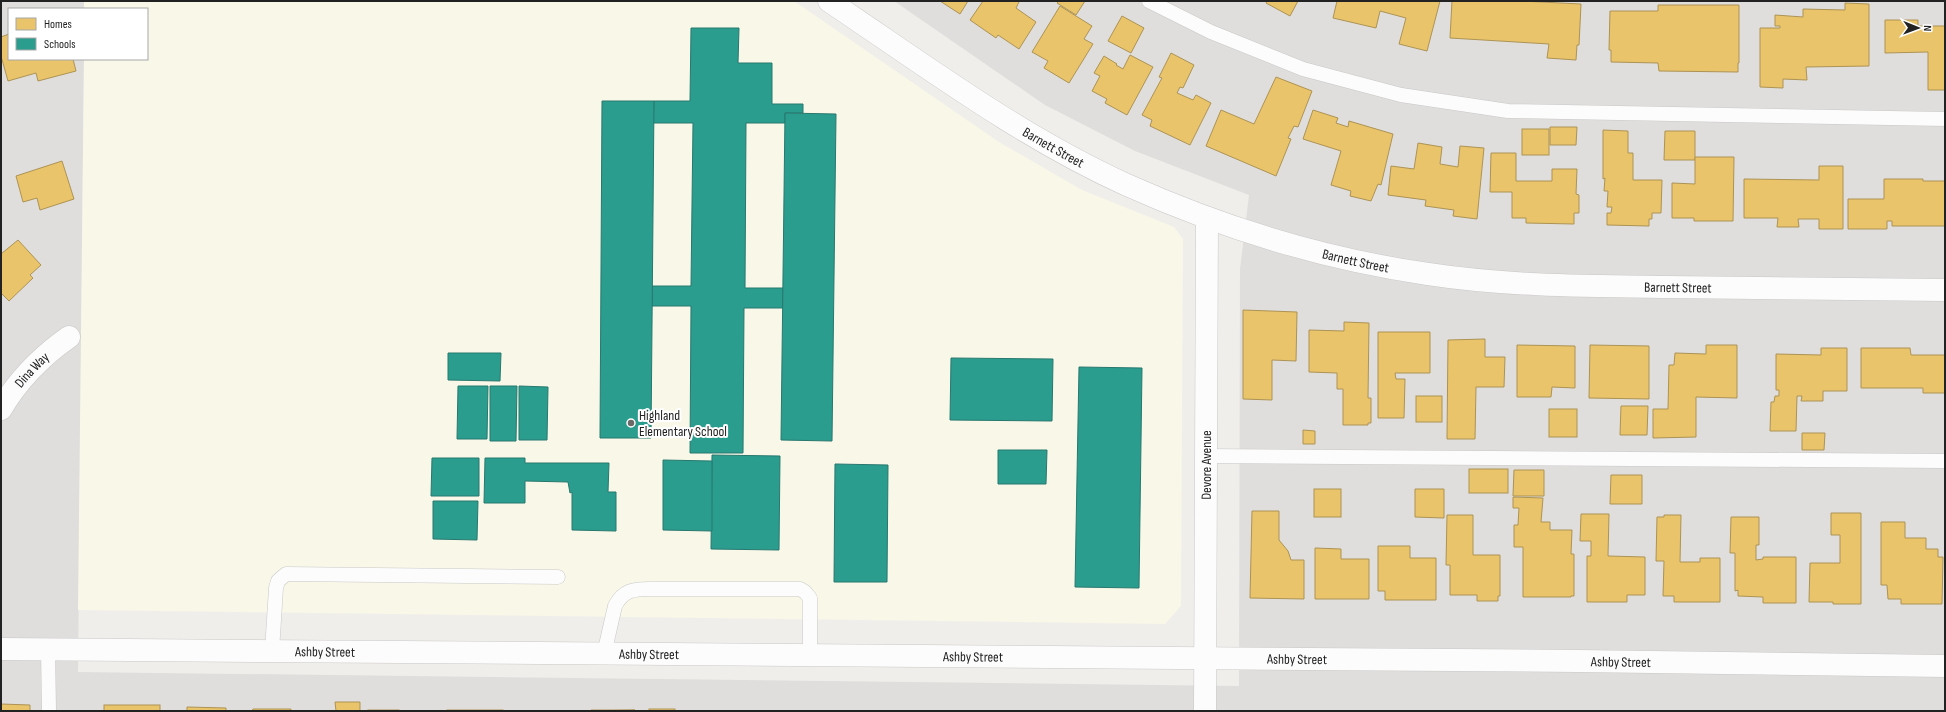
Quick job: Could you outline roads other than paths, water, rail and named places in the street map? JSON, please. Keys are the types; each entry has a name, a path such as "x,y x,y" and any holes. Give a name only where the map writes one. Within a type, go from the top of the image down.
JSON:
{"street":[{"name":"Barnett Street","path":"829,1 992,111 1058,150 1126,185 1207,218 1280,242 1354,261 1429,274 1505,283 1582,286 1945,290"},
{"name":"Devore Avenue","path":"1205,711 1207,218"},
{"name":"Dina Way","path":"1,410 30,371 47,353 69,337"},
{"name":"Ashby Street","path":"1,649 1206,658 1945,666"}],"lane":[{"path":"1149,1 1210,32 1303,69 1401,95 1508,111 1945,119"},
{"path":"1206,456 1945,461"},
{"path":"272,651 276,588 278,581 286,574 558,578"},
{"path":"604,654 615,606 618,599 629,590 800,589 810,598 810,655"},
{"path":"48,649 49,711"}],"place":[{"name":"Highland Elementary School","path":"631,423"}]}
